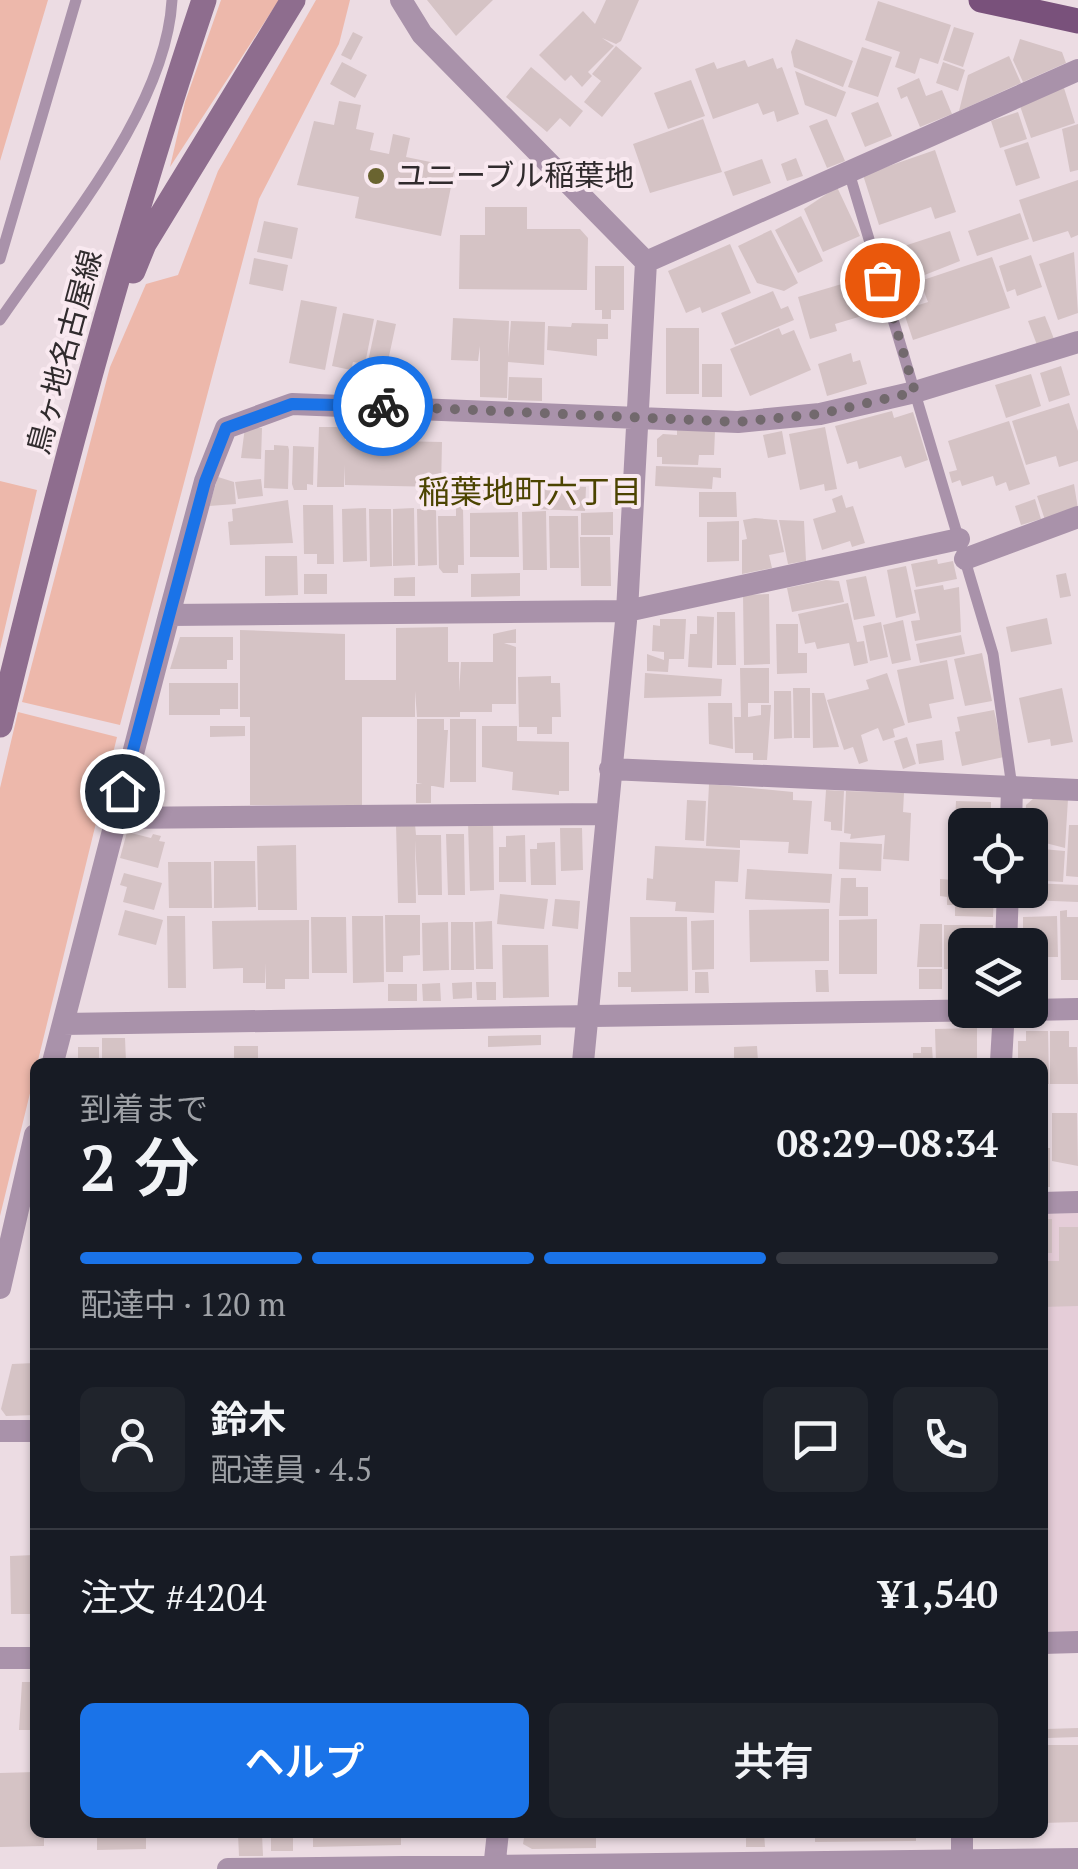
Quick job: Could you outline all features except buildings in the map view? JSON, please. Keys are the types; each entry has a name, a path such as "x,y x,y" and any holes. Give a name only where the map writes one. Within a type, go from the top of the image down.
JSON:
{"main road":[{"name":"鳥ヶ地名古屋線","path":"0,725 166,75 204,0"},
{"path":"94,363 144,244 293,0"},
{"path":"980,0 1078,21"}],"street":[{"path":"401,0 422,34 646,262 627,611 583,1058"},
{"path":"646,262 848,168 1078,70"},
{"path":"54,1058 205,482 226,428 292,404 636,418 754,420 820,414 915,392 1078,342"},
{"path":"169,615 627,611 962,549 1078,516"},
{"path":"610,769 1078,790"},
{"path":"1011,808 1012,787"},
{"path":"115,818 606,814"},
{"path":"1048,1010 1078,1009"},
{"path":"62,1024 948,1011"},
{"path":"1000,1028 1001,1058"},
{"path":"0,1288 25,1218 30,1176"},
{"path":"1048,1203 1078,1202"},
{"path":"0,1431 30,1431"},
{"path":"1048,1643 1078,1642"},
{"path":"0,1658 30,1658"},
{"path":"494,1867 497,1838"},
{"path":"962,1838 962,1864"},
{"path":"228,1869 962,1864 1078,1859"}],"lane":[{"path":"0,259 76,0"},
{"path":"0,320 166,75 172,0"},
{"path":"848,168 993,654 1012,787"}],"shaded area":[{"path":"0,0 48,0 0,161"},
{"path":"221,0 279,0 170,167 185,102"},
{"path":"316,0 350,0 339,44 259,199 120,725 22,702 110,367 146,284 178,275 218,171"},
{"path":"0,481 37,490 0,649"},
{"path":"18,712 117,737 39,1058 30,1058 30,1093 0,1216 0,788"},
{"path":"1078,1213 1078,1631 1048,1632 1048,1214"}],"way so far":[{"path":"383,406 738,422 820,414 915,392 882,280"}],"place":[{"name":"ユニーブル稲葉地","path":"376,176"}],"district":[{"name":"稲葉地町六丁目","path":"530,492"}],"route":[{"path":"122,791 205,482 226,428 292,404 383,406"}]}
